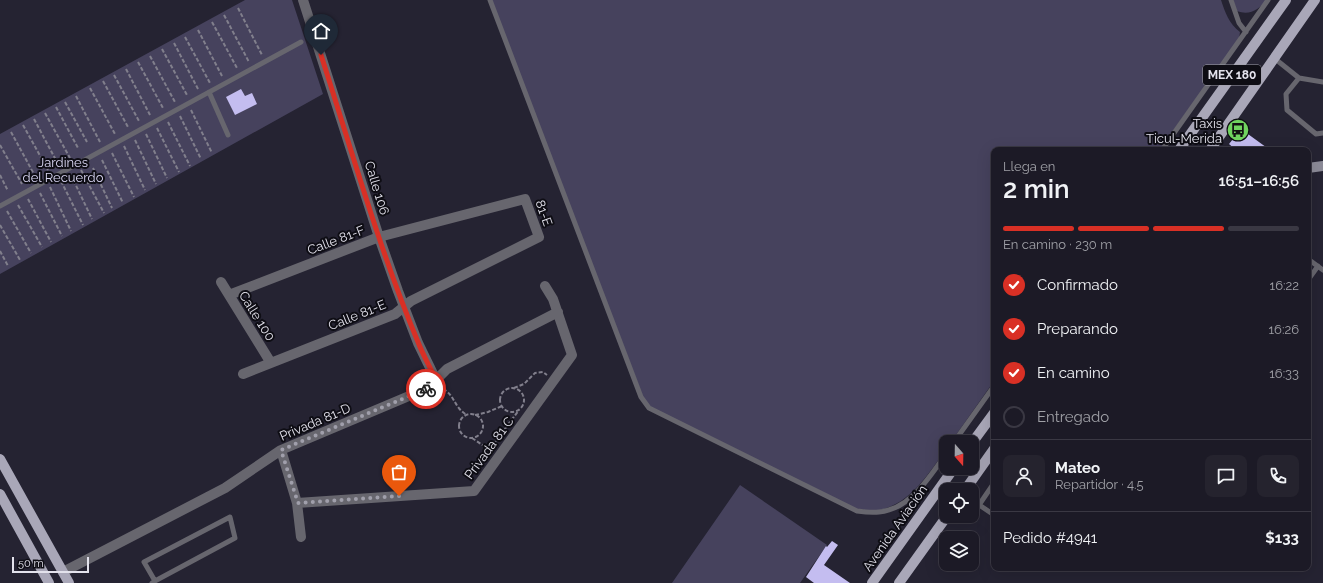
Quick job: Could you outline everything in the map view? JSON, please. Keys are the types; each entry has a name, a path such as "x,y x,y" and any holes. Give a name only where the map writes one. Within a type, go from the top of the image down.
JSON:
{"main road":[{"name":"MEX 180","path":"1181,147 1286,0"},
{"name":"MEX 180","path":"1213,147 1315,0"},
{"path":"1311,168 1323,166"},
{"path":"978,435 991,417"},
{"path":"970,483 991,453"},
{"path":"0,459 69,583"},
{"name":"Avenida Aviación","path":"872,583 949,475"},
{"path":"0,494 49,583"},
{"path":"899,583 942,523"}],"street":[{"name":"Calle 106","path":"303,0 379,237 418,343 436,380"},
{"name":"Calle 81-F","path":"229,295 379,237 525,199"},
{"name":"81-E","path":"525,199 539,237"},
{"name":"Calle 81-E","path":"243,374 395,314 411,300 539,237"},
{"name":"Calle 100","path":"221,282 271,363"},
{"path":"545,286 553,299 558,312"},
{"name":"Privada 81 C","path":"298,503 474,491 572,355 558,312"},
{"name":"Privada 81-D","path":"63,572 225,488 281,450 428,388 448,369 558,312"},
{"path":"281,450 298,503 300,537"}],"lane":[{"path":"490,0 641,397 648,408 857,512 880,512 897,507 911,498 923,486 939,464"},
{"path":"1232,0 1239,23 1246,32"},
{"path":"1164,147 1268,0"},
{"path":"0,206 301,42"},
{"path":"1274,58 1299,78 1323,82"},
{"path":"1299,78 1286,94 1287,110 1316,134 1323,133"},
{"path":"209,92 228,135"},
{"path":"1311,260 1321,268 1311,277"},
{"path":"959,435 991,390"},
{"path":"991,487 979,505 991,513"},
{"path":"230,517 235,538 153,582 144,562 230,517"}],"path":[{"path":"238,8 262,55"},
{"path":"224,15 249,62"},
{"path":"212,22 237,68"},
{"path":"198,30 222,76"},
{"path":"185,37 210,83"},
{"path":"174,43 198,89"},
{"path":"162,49 187,95"},
{"path":"150,56 175,102"},
{"path":"138,62 163,108"},
{"path":"126,69 150,114"},
{"path":"114,75 139,121"},
{"path":"103,82 128,127"},
{"path":"90,88 115,134"},
{"path":"76,96 100,142"},
{"path":"65,102 87,142"},
{"path":"56,107 78,148"},
{"path":"191,110 212,153"},
{"path":"45,113 70,158"},
{"path":"180,116 201,160"},
{"path":"34,119 58,164"},
{"path":"168,122 190,166"},
{"path":"24,125 48,170"},
{"path":"157,128 179,172"},
{"path":"11,132 36,176"},
{"path":"146,134 167,178"},
{"path":"135,140 156,184"},
{"path":"0,145 22,184"},
{"path":"124,146 145,190"},
{"path":"112,152 134,196"},
{"path":"102,160 123,203"},
{"path":"93,168 112,208"},
{"path":"81,169 104,213"},
{"path":"71,174 92,219"},
{"path":"0,175 8,191"},
{"path":"61,180 83,225"},
{"path":"49,186 72,231"},
{"path":"39,192 62,236"},
{"path":"28,198 51,242"},
{"path":"17,203 42,247"},
{"path":"6,209 31,253"},
{"path":"0,225 20,260"},
{"path":"0,251 8,266"},
{"path":"520,409 513,412 506,410 502,406 500,400 502,393 508,389 524,384 535,373 543,372 550,376"},
{"path":"490,449 520,409 523,402 523,398 519,391 512,388"},
{"path":"444,389 451,393 456,405 467,415"},
{"path":"494,453 472,437 468,437 462,433 459,426 461,419 467,415 488,412 502,406"},
{"path":"472,437 478,434 482,428 481,420 475,415"}],"green space":[{"name":"Jardines del Recuerdo","path":"245,0 292,0 323,94 0,274 0,134"},
{"path":"491,0 1221,0 1230,22 1240,32 1239,39 1161,147 991,147 991,385 956,435 939,435 939,459 918,486 901,501 880,510 858,510 649,407 645,402"},
{"path":"1233,0 1267,0 1254,11 1246,13 1237,11"},
{"path":"740,485 827,545 800,583 672,583"}],"building":[{"path":"241,89 245,96 252,93 257,104 235,115 226,97"},
{"path":"1241,129 1266,147 1232,147 1229,144"},
{"path":"832,541 838,545 824,565 850,583 814,583 806,577 826,546 827,547"}],"way so far":[{"path":"399,496 298,503 281,450 426,389"}],"place":[{"name":"Taxis Ticul-Merida","path":"1238,130"}],"route":[{"path":"321,55 379,237 418,343 436,380 426,389"}]}
